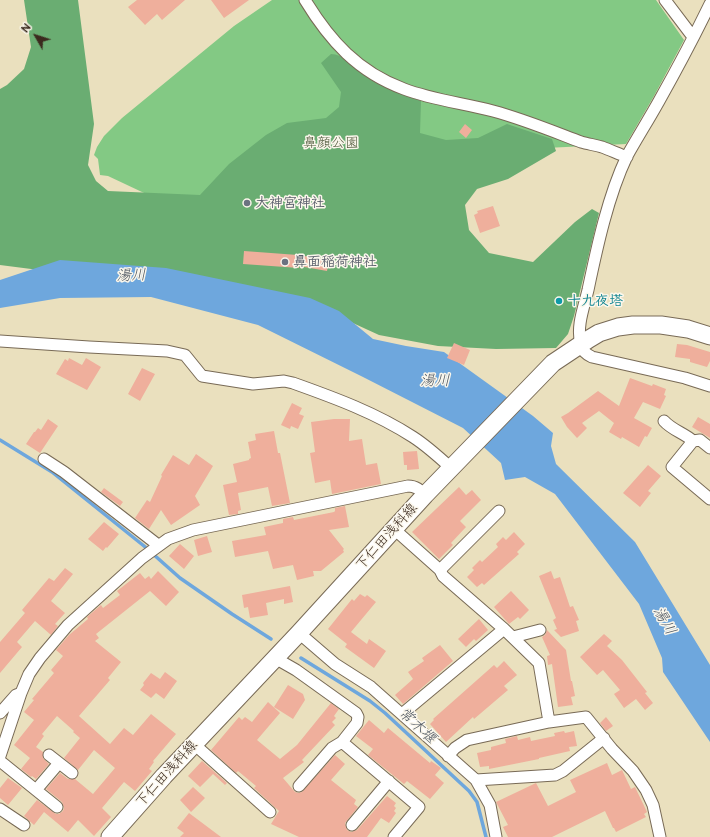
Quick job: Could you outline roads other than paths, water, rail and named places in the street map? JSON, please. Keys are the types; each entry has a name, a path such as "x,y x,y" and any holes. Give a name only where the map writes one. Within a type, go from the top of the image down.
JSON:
{"main road":[{"name":"下仁田浅科線","path":"110,837 194,744 425,495 518,401 553,363 580,344 608,330 633,325 675,327 688,329 710,336"}],"street":[{"path":"305,0 329,35 342,50 364,68 386,81 430,97 492,111 537,124 627,157"},
{"path":"665,0 693,37"},
{"path":"710,4 627,157 611,201 596,252 580,333 580,344 586,354 592,358 684,378 710,386"},
{"path":"0,341 89,348 167,351 185,355 202,376 253,384 284,381 293,383 348,403 391,424 414,438 453,466"},
{"path":"664,421 670,427 686,434 693,441"},
{"path":"710,448 700,440 693,441 672,467 710,499"},
{"path":"44,458 64,472 157,546"},
{"path":"0,756 29,674 40,658 68,626 146,554 168,539 193,530 408,486 418,488 425,495"},
{"path":"440,570 499,511"},
{"path":"394,529 440,570 444,576 513,637 539,663 549,722"},
{"path":"402,714 504,629"},
{"path":"513,637 540,630"},
{"path":"296,635 336,664 372,687 476,780 490,805 496,837"},
{"path":"276,656 356,713 358,717 357,723 342,742 332,748 299,786"},
{"path":"0,713 16,695 22,693"},
{"path":"448,756 455,748 467,740 549,722 586,717 633,771 646,790 653,805 660,837"},
{"path":"476,780 555,775 563,771 604,738"},
{"path":"342,742 420,807 394,837"},
{"path":"194,744 270,812"},
{"path":"49,755 72,773"},
{"path":"0,761 57,807"},
{"path":"36,790 59,763"},
{"path":"352,825 389,782"},
{"path":"0,809 24,825"}],"water":[{"name":"湯川","path":"60,260 166,268 310,298 339,311 373,339 444,352 533,416 553,433 551,446 556,464 635,542 710,665 710,742 663,672 662,658 639,604 555,494 525,477 505,480 501,463 463,428 258,325 151,297 60,298 0,308 0,280"}],"waterway":[{"path":"0,440 52,472 144,546 180,578 271,639"},
{"name":"常木堰","path":"301,658 370,701 385,713 469,791 477,802 486,837"}],"place":[{"name":"大神宮神社","path":"247,203"},
{"name":"鼻面稲荷神社","path":"285,262"},
{"name":"十九夜塔","path":"559,301"}],"park label":[{"name":"鼻顔公園","path":"331,143"}]}
